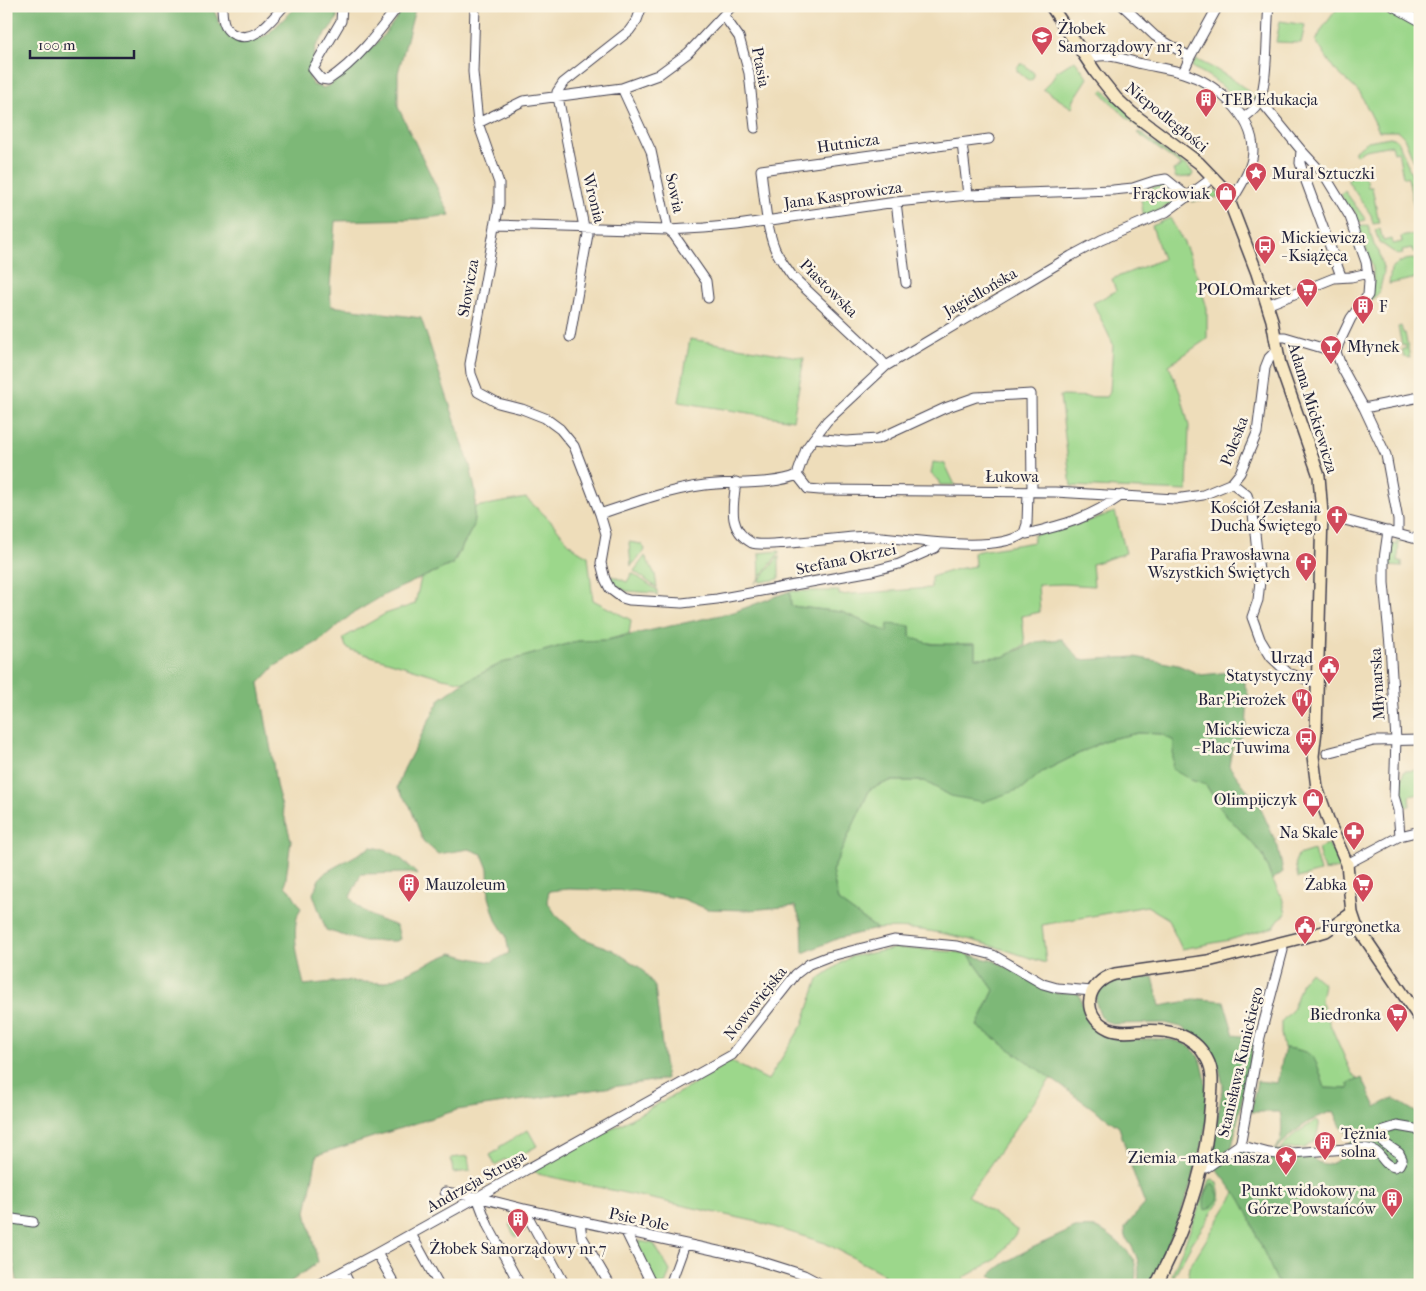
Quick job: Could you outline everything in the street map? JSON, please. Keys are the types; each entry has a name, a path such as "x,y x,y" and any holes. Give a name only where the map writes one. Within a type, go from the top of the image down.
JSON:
{"street":[{"path":"222,6 222,14 227,28 231,33 244,37 257,33 284,6"},
{"path":"342,6 341,21 313,68 321,79 328,80 338,74 376,36 398,6"},
{"name":"Słowicza","path":"476,6 473,72 478,123 498,183 499,204 470,364 473,382 478,392 486,398 545,418 560,429 574,446 600,514"},
{"path":"557,96 558,89 564,83 629,31 637,20 642,6"},
{"path":"478,123 523,101 622,88 658,75 688,53 732,6"},
{"name":"Niepodległości","path":"1051,6 1087,60 1116,98 1132,113 1200,163 1214,177"},
{"path":"1123,6 1155,36 1190,56"},
{"path":"1183,73 1190,56 1218,6"},
{"path":"1244,118 1256,107 1260,100 1265,70 1269,6"},
{"path":"1393,6 1420,22"},
{"name":"Ptasia","path":"724,16 739,37 748,73 755,128"},
{"path":"1077,45 1101,55 1183,73 1203,81 1213,88 1244,118 1254,149 1240,186 1231,202"},
{"path":"1087,60 1101,55"},
{"name":"Sowia","path":"622,88 651,151 668,230 674,235 706,281 708,298"},
{"name":"Wronia","path":"557,96 584,227 588,234 570,337"},
{"path":"1260,100 1325,176 1350,218 1363,250 1368,273 1368,295 1350,318 1336,352 1342,368 1386,454 1398,520 1398,533"},
{"name":"Hutnicza","path":"768,220 761,170 989,139"},
{"path":"962,143 968,195"},
{"path":"1301,150 1300,163 1304,176 1341,276"},
{"name":"Jagiellońska","path":"797,475 806,449 827,422 886,366 1071,256 1101,240 1166,212 1214,177"},
{"name":"Adama Mickiewicza","path":"1214,177 1225,190 1231,202 1267,306 1290,398 1318,476 1322,514 1316,730 1313,756 1314,774 1323,808 1348,864 1352,913"},
{"name":"Jana Kasprowicza","path":"495,225 668,230 737,226 896,202 968,195 1113,190 1133,188 1154,180 1166,179 1188,197"},
{"path":"896,202 906,283"},
{"name":"Piastowska","path":"768,220 774,248 792,276 886,366"},
{"path":"1267,306 1334,278 1368,273"},
{"path":"1274,337 1285,338 1336,352"},
{"name":"Poleska","path":"1277,350 1269,358 1265,368 1257,433 1240,474 1232,483 1247,494 1253,514 1260,580 1258,600 1252,617 1260,639 1271,657 1288,673 1316,683"},
{"path":"814,438 846,441 878,439 951,405 976,397 1031,394 1030,492 1027,524 1024,533"},
{"path":"1364,408 1418,398"},
{"path":"600,514 679,489 736,482 783,480 797,475"},
{"name":"Łukowa","path":"797,475 808,488 820,490 1030,492 1175,499 1203,496 1232,483"},
{"name":"Stefana Okrzei","path":"736,482 733,511 734,524 740,534 757,545 868,536 938,544"},
{"path":"938,544 992,543 1011,540 1024,533 1027,534 1078,520 1105,507 1122,495"},
{"name":"Stefana Okrzei","path":"600,514 606,534 601,564 608,584 617,595 629,600 682,603 717,599 872,572 898,564 935,548 938,544"},
{"path":"1322,514 1420,540"},
{"name":"Młynarska","path":"1388,531 1384,559 1384,583 1396,740 1394,796 1400,836"},
{"path":"1327,753 1365,742 1420,740"},
{"path":"1348,864 1400,836 1420,831"},
{"path":"1156,1285 1185,1217 1202,1167 1209,1127 1212,1083 1211,1068 1208,1059 1199,1047 1188,1038 1179,1034 1166,1030 1114,1031 1095,1019 1089,1000 1092,991 1101,980 1115,974 1208,961 1282,944 1322,933 1352,913 1365,940 1420,1018"},
{"name":"Nowowiejska","path":"648,1102 732,1055 796,974 809,964 867,946 894,940 957,946 993,955 1044,984 1057,988 1092,991"},
{"name":"Stanisława Kunickiego","path":"1202,1167 1206,1168 1239,1145 1260,1037 1283,950 1282,944"},
{"name":"Andrzeja Struga","path":"317,1285 648,1102"},
{"path":"1239,1145 1278,1154 1360,1148 1377,1152 1388,1165 1394,1167 1399,1165 1402,1159 1399,1153 1384,1143 1382,1135 1384,1130 1397,1126 1420,1130"},
{"name":"Psie Pole","path":"445,1192 477,1197 580,1222 750,1258 804,1275 823,1285"},
{"path":"477,1197 488,1226 520,1285"},
{"path":"524,1209 565,1285"},
{"path":"6,1218 33,1222"},
{"path":"580,1222 582,1237 610,1285"},
{"path":"626,1232 652,1285"},
{"path":"411,1234 439,1285"},
{"path":"670,1285 685,1244"},
{"path":"377,1253 395,1285"},
{"path":"343,1271 350,1285"}],"green space":[{"path":"6,6 212,6 220,24 228,35 251,41 267,35 297,6 337,6 337,19 316,46 309,77 313,85 323,88 330,85 379,41 406,6 415,9 398,73 398,107 450,215 419,219 335,221 330,286 331,306 421,318 470,466 476,494 473,527 452,564 386,594 352,614 321,640 275,666 259,683 276,785 291,840 285,886 292,893 301,908 297,916 295,935 304,985 342,981 383,983 452,953 492,962 509,953 506,936 496,920 489,897 488,869 482,854 469,849 438,854 423,841 410,806 397,788 404,769 440,699 464,682 502,663 578,641 607,640 734,612 790,591 791,606 842,612 887,632 888,624 910,626 910,637 931,644 975,644 975,658 1003,657 1036,642 1062,639 1080,660 1135,657 1178,665 1201,675 1240,671 1248,694 1246,731 1232,749 1229,766 1260,807 1278,847 1283,872 1272,880 1263,855 1221,809 1206,785 1191,780 1172,769 1174,741 1161,734 1138,733 1106,740 1042,772 1023,788 983,802 951,796 924,781 890,781 870,789 832,871 838,901 877,929 839,938 803,953 802,923 795,906 749,910 707,909 683,899 635,891 569,889 549,891 547,901 556,915 582,938 613,950 642,969 655,987 666,1079 457,1110 317,1155 306,1212 318,1262 286,1285 18,1285 12,1253 6,1238"},
{"path":"1339,6 1383,6 1420,27 1420,176 1404,137 1398,131 1379,131 1360,93 1334,69 1316,41 1322,29"},
{"path":"1280,21 1305,25 1301,43 1276,42"},
{"path":"1075,60 1088,78 1072,103 1074,105 1072,108 1043,89 1052,80 1056,72"},
{"path":"1196,60 1219,71 1237,83 1251,94 1254,99 1243,107 1238,102 1239,100 1218,83 1193,68 1192,66"},
{"path":"1023,64 1034,73 1032,80 1028,80 1017,71 1017,67"},
{"path":"1103,90 1193,166 1132,122 1101,92"},
{"path":"1139,132 1189,168 1193,173 1192,176 1176,178 1173,170 1182,166 1137,133"},
{"path":"1390,137 1398,141 1411,173 1416,193 1420,215 1420,234 1415,253 1412,248 1402,250 1403,254 1398,255 1379,242 1375,230 1380,229 1383,241 1392,239 1393,244 1402,242 1401,237 1419,233 1408,178 1403,177 1398,151 1394,152 1392,145 1365,150 1356,155 1355,153 1355,150 1368,141"},
{"path":"1360,171 1367,180 1368,187 1372,187 1379,223 1373,224 1371,215 1347,180"},
{"path":"1166,183 1178,193 1177,200 1144,219 1140,192"},
{"path":"1208,190 1216,191 1220,196 1214,198 1209,196 1211,198 1192,202 1201,195 1205,195 1202,194"},
{"path":"1345,191 1366,220 1357,222 1354,217 1356,214 1353,209 1349,210 1341,195"},
{"path":"1170,218 1184,243 1195,269 1207,308 1207,339 1169,365 1181,395 1189,426 1187,491 1071,486 1060,396 1106,397 1110,391 1113,344 1093,303 1116,291 1112,279 1163,259 1152,226"},
{"path":"1368,225 1374,245 1379,252 1384,272 1379,293 1362,308 1373,282 1373,269 1359,227"},
{"path":"1420,255 1420,290 1417,278 1389,284 1391,269 1403,261 1418,260"},
{"path":"1401,326 1403,333 1405,333 1410,358 1404,357 1402,349 1406,349 1405,345 1402,346 1398,327"},
{"path":"690,339 804,358 793,420 679,402"},
{"path":"933,462 945,464 955,485 940,485 938,480 931,474"},
{"path":"526,498 548,518 572,546 588,556 593,600 631,620 629,634 607,640 578,641 502,663 464,682 443,678 346,647 343,638 385,614 415,604 421,578 453,564 473,527 475,507"},
{"path":"1115,512 1126,553 1092,564 1094,586 1038,585 1040,612 1022,616 1025,645 1003,657 975,658 975,644 942,644 918,640 910,637 910,626 887,632 842,612 791,606 790,591 839,591 839,595 931,588 931,577 975,566 974,552 1034,542 1033,535 1079,524"},
{"path":"1397,540 1399,540 1398,561 1402,561 1402,567 1388,566 1391,543 1396,545"},
{"path":"629,542 641,544 645,549 631,566"},
{"path":"779,551 755,584 760,577 759,553"},
{"path":"645,556 655,574 657,588 634,571"},
{"path":"779,556 779,579 759,581"},
{"path":"632,573 657,590 657,597 655,593 626,591 612,585 608,579 612,576 627,582"},
{"path":"1138,733 1161,734 1174,741 1191,780 1206,785 1221,809 1263,855 1272,880 1282,897 1286,914 1279,919 1274,927 1229,940 1182,949 1167,918 1147,906 1042,925 1046,963 984,943 941,933 898,928 877,929 838,901 832,871 870,789 890,781 924,781 951,796 1023,788 1042,772 1106,740"},
{"path":"1420,770 1420,794 1409,796 1410,806 1401,807 1398,790 1404,771"},
{"path":"1329,844 1331,850 1334,849 1341,868 1324,871 1318,849"},
{"path":"371,847 392,853 418,875 410,873 361,874 350,897 354,903 370,915 397,926 400,939 396,941 361,941 326,930 313,894 319,879 326,872"},
{"path":"1314,850 1320,872 1298,878 1295,862 1298,855"},
{"path":"897,948 957,952 969,955 994,990 977,1026 1051,1078 968,1196 1018,1231 995,1260 963,1278 973,1285 886,1285 880,1281 884,1274 825,1243 758,1222 538,1174 534,1171 693,1085 730,1061 768,1080 803,1024 818,979 850,957"},
{"path":"969,955 995,961 1056,993 1073,992 1079,994 1089,1023 1097,1032 1108,1037 1171,1040 1183,1043 1197,1054 1204,1070 1206,1127 1189,1189 1151,1285 1138,1285 1138,1261 1126,1236 1125,1227 1145,1204 1119,1127 977,1026 994,990"},
{"path":"1310,972 1324,984 1321,1000 1326,1015 1351,1072 1358,1080 1348,1084 1349,1089 1325,1088 1314,1059 1295,1049 1284,1048 1281,1022 1293,1009 1302,982"},
{"path":"1153,977 1160,1006 1200,999 1224,1001 1234,1035 1255,1038 1232,1147 1214,1159 1211,1157 1223,1085 1219,1067 1205,1042 1181,1027 1165,1023 1114,1024 1103,1020 1098,1009 1096,1000 1098,992 1105,982"},
{"path":"1285,1048 1296,1049 1310,1055 1314,1059 1325,1088 1349,1089 1348,1084 1362,1078 1376,1107 1393,1098 1420,1115 1420,1135 1414,1170 1420,1177 1420,1285 1279,1285 1240,1198 1216,1168 1245,1146 1274,1152 1277,1148 1282,1133 1280,1112 1251,1112 1257,1081 1277,1083","holes":["1334,1111 1342,1129 1355,1140 1342,1147 1339,1159 1329,1164 1318,1162 1309,1153 1276,1150 1302,1126"]},
{"path":"1317,1120 1319,1126 1315,1141 1304,1148 1281,1149 1296,1133"},
{"path":"528,1130 537,1146 508,1163 505,1159 495,1165 490,1155 500,1149 499,1147"},
{"path":"468,1156 470,1171 453,1173 451,1158"},
{"path":"1213,1179 1217,1183 1221,1199 1192,1243 1174,1276 1172,1275 1210,1180"},
{"path":"1212,1183 1219,1196 1218,1200 1210,1209 1205,1210 1205,1195"},
{"path":"1235,1193 1246,1208 1279,1285 1187,1285 1190,1266"},
{"path":"519,1219 526,1230 515,1237 509,1225"},
{"path":"1075,1228 1100,1230 1123,1247 1132,1257 1135,1264 1134,1285 1002,1285 990,1275 1008,1261"},
{"path":"640,1241 654,1244 670,1271 665,1285 654,1285 635,1245"}],"place":[{"name":"Żłobek Samorządowy nr 3","path":"1042,56"},
{"name":"TEB Edukacja","path":"1206,118"},
{"name":"Mural Sztuczki","path":"1256,192"},
{"name":"Frąckowiak","path":"1226,212"},
{"name":"Mickiewicza - Książęca","path":"1265,265"},
{"name":"POLOmarket","path":"1307,308"},
{"name":"F","path":"1363,325"},
{"name":"Młynek","path":"1331,365"},
{"name":"Kościół Zesłania Ducha Świętego","path":"1337,535"},
{"name":"Parafia Prawosławna Wszystkich Świętych","path":"1306,582"},
{"name":"Urząd Statystyczny","path":"1329,685"},
{"name":"Bar Pierożek","path":"1302,718"},
{"name":"Mickiewicza - Plac Tuwima","path":"1306,757"},
{"name":"Olimpijczyk","path":"1313,818"},
{"name":"Na Skale","path":"1354,851"},
{"name":"Mauzoleum","path":"409,903"},
{"name":"Żabka","path":"1363,903"},
{"name":"Furgonetka","path":"1305,945"},
{"name":"Biedronka","path":"1397,1033"},
{"name":"Tężnia solna","path":"1325,1161"},
{"name":"Ziemia - matka nasza","path":"1286,1176"},
{"name":"Punkt widokowy na Górze Powstańców","path":"1392,1218"},
{"name":"Żłobek Samorządowy nr 7","path":"518,1238"}]}
